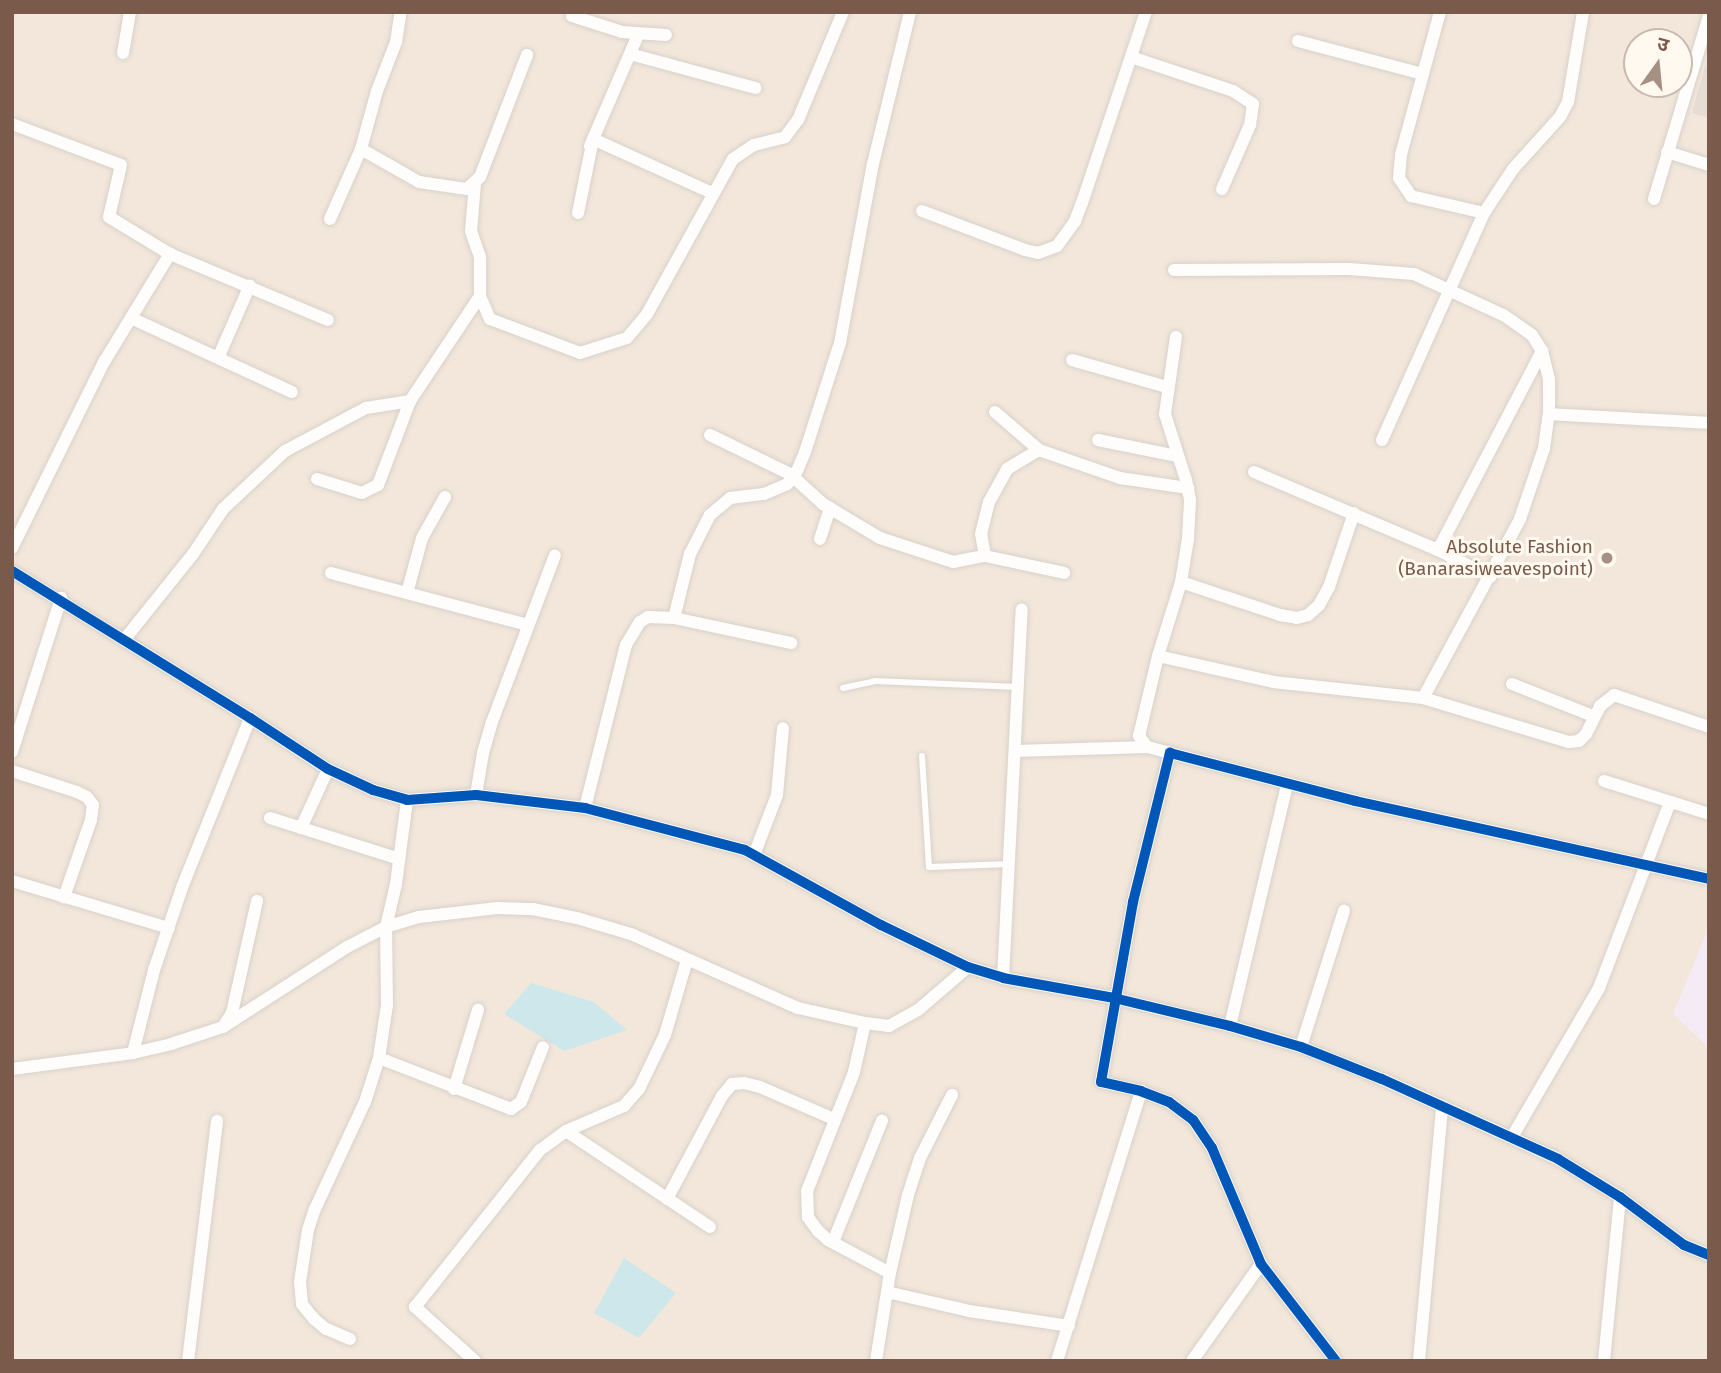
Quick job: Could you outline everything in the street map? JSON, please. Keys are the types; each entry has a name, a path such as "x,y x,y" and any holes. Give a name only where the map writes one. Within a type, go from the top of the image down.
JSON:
{"street":[{"path":"123,53 130,12"},
{"path":"330,219 361,149 377,90 397,42 401,12"},
{"path":"527,55 485,166 475,184 471,230 480,257 480,296 490,319 580,354 627,338 648,314 724,171 742,151 779,140 791,131 843,12"},
{"path":"674,618 690,554 710,515 730,498 772,492 794,478 840,343 873,164 910,12"},
{"path":"922,211 1025,250 1038,253 1057,246 1075,221 1082,203 1146,12"},
{"path":"1440,12 1401,155 1401,185 1411,196 1484,213"},
{"path":"1382,440 1484,213 1513,169 1560,117 1568,102 1583,12"},
{"path":"569,13 638,35 666,35"},
{"path":"1654,199 1709,16"},
{"path":"575,182 638,35"},
{"path":"1298,41 1423,74"},
{"path":"630,54 755,88"},
{"path":"1131,57 1233,91 1253,104 1250,125 1222,189"},
{"path":"12,124 121,165 109,217 170,254 250,285 328,320"},
{"path":"593,139 712,193"},
{"path":"578,213 593,139"},
{"path":"361,149 419,181 456,190 475,184"},
{"path":"1667,152 1709,165"},
{"path":"12,548 104,362 170,254"},
{"path":"1174,270 1380,269 1414,274 1503,314 1532,335 1542,351 1549,379 1549,414 1544,448 1533,485 1491,577 1423,698"},
{"path":"219,356 250,285"},
{"path":"317,479 362,493 378,485 410,401 480,296"},
{"path":"131,317 292,392"},
{"path":"1147,747 1139,736 1139,725 1181,582 1188,539 1188,488 1165,414 1176,337"},
{"path":"1438,550 1542,351"},
{"path":"1072,360 1167,387"},
{"path":"124,640 193,554 223,509 285,451 366,408 410,401"},
{"path":"995,412 1039,450 1121,478 1188,488"},
{"path":"1549,414 1709,423"},
{"path":"710,435 794,478 830,508 880,538 953,562 985,556 1064,573"},
{"path":"1098,440 1177,456"},
{"path":"985,556 981,534 989,502 1007,469 1039,450"},
{"path":"1254,472 1438,550 1491,577"},
{"path":"407,593 422,538 445,497"},
{"path":"820,539 830,508"},
{"path":"1181,582 1280,615 1308,615 1319,605 1329,587 1354,513"},
{"path":"476,795 486,743 555,555"},
{"path":"12,571 61,598 328,769 373,790 407,800 476,795 585,808 697,836 754,855 881,925 968,967 1003,978 1114,998 1230,1026 1301,1047 1442,1105 1558,1159 1620,1197 1684,1245 1709,1255"},
{"path":"331,573 528,625"},
{"path":"12,752 61,598"},
{"path":"1003,978 1022,609"},
{"path":"585,808 632,632 640,622 648,617 674,618 791,643"},
{"path":"1158,656 1273,682 1423,698 1569,742 1579,741 1586,734 1593,716 1607,699 1614,695 1709,727"},
{"path":"1512,684 1593,716"},
{"path":"133,1053 169,928 210,814 250,718"},
{"path":"754,855 777,795 783,728"},
{"path":"1015,751 1147,747 1287,784 1709,879"},
{"path":"1170,753 1146,842 1114,998 1101,1082 1141,1091 1169,1102 1193,1120 1212,1148 1261,1264 1336,1361"},
{"path":"301,828 328,769"},
{"path":"12,771 77,792 87,797 93,805 91,820 64,897"},
{"path":"1604,781 1709,814"},
{"path":"1230,1026 1287,784"},
{"path":"350,1339 314,1319 302,1304 300,1282 308,1230 315,1209 365,1102 379,1058 387,1005 386,927 407,800"},
{"path":"1512,1137 1599,988 1670,802"},
{"path":"270,818 399,859"},
{"path":"12,881 169,928"},
{"path":"223,1027 232,1013 257,901"},
{"path":"12,1069 133,1053 223,1027 347,947 386,927 419,917 497,908 533,909 577,918 631,934 798,1008 865,1023 889,1026 918,1010 968,967"},
{"path":"1301,1047 1344,911"},
{"path":"475,1361 415,1307 540,1150 566,1131 624,1106 639,1089 665,1035 688,960"},
{"path":"454,1089 478,1010"},
{"path":"865,1023 854,1072 815,1164 806,1204 808,1217 833,1242 890,1273"},
{"path":"379,1058 503,1108 516,1108 543,1047"},
{"path":"667,1199 716,1106 732,1084 744,1083 760,1087 834,1119"},
{"path":"1057,1361 1141,1091"},
{"path":"876,1361 890,1273 920,1157 952,1095"},
{"path":"1419,1361 1442,1105"},
{"path":"188,1361 217,1121"},
{"path":"833,1242 882,1121"},
{"path":"566,1131 710,1227"},
{"path":"1604,1361 1620,1197"},
{"path":"1192,1361 1261,1264"},
{"path":"887,1292 969,1311 1069,1326"}],"lane":[{"path":"843,688 876,681 1018,687"},
{"path":"922,756 929,867 1009,863"}],"shaded area":[{"path":"12,12 1709,12 1709,1361 12,1361"},
{"path":"1709,927 1709,1048 1673,1014"}],"water":[{"path":"531,983 594,1002 627,1030 564,1051 504,1014"},
{"path":"624,1258 676,1293 639,1338 594,1313"}],"building":[{"path":"1705,67 1709,67 1709,118 1692,113"}],"cycle path":[{"path":"12,571 328,769 373,790 407,800 476,795 585,808 745,850 881,925 968,967 1003,978 1114,998 1230,1026 1301,1047 1382,1079 1558,1159 1620,1197 1684,1245 1709,1255"},
{"path":"1336,1361 1261,1264 1212,1148 1193,1120 1169,1102 1141,1091 1101,1082 1133,902 1170,753 1355,801 1709,879"}],"place":[{"name":"Absolute Fashion (Banarasiweavespoint)","path":"1607,558"}]}
